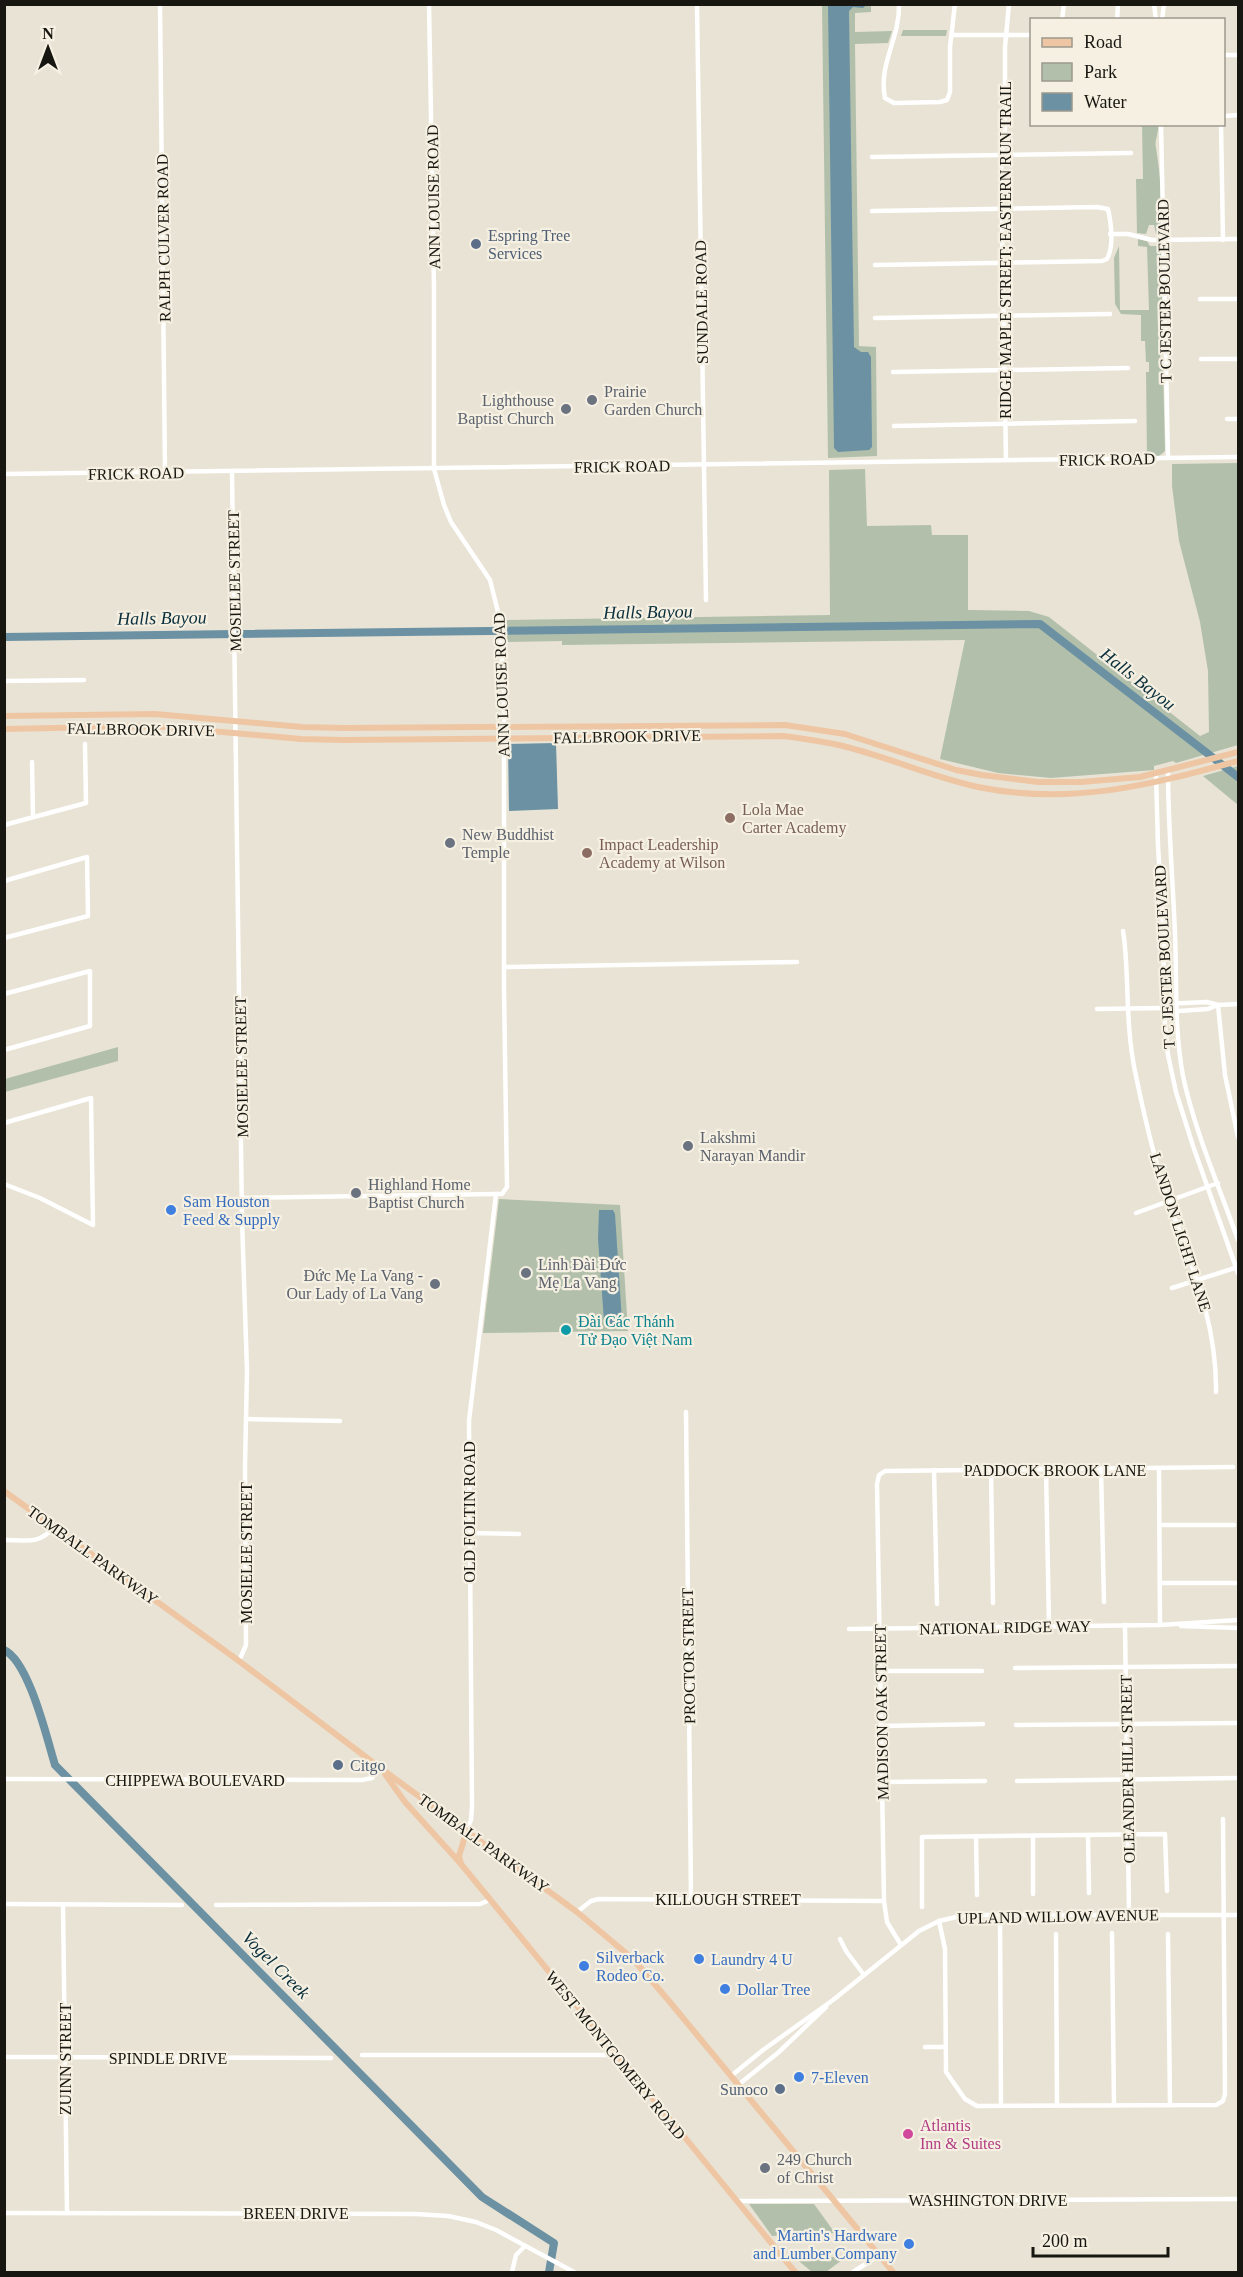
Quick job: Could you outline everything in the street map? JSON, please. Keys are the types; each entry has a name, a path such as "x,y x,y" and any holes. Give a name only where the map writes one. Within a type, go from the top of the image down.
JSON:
{"main road":[{"name":"FALLBROOK DRIVE","path":"4,716 155,714 302,727 786,725 845,734 956,770 1011,780 1071,783 1156,774 1236,752"},
{"path":"692,725 692,736"},
{"path":"784,736 786,725"},
{"name":"FALLBROOK DRIVE","path":"4,729 155,726 333,740 784,736 841,745 953,781 1009,792 1082,794 1156,783 1239,761"},
{"name":"TOMBALL PARKWAY","path":"4,1491 239,1661 380,1768 578,1912 633,1959 893,2272"},
{"name":"WEST MONTGOMERY ROAD","path":"380,1768 405,1802 461,1864 795,2272"},
{"path":"461,1864 459,1856 467,1830"}],"street":[{"name":"RALPH CULVER ROAD","path":"160,4 165,472"},
{"name":"ANN LOUISE ROAD","path":"429,4 434,287 434,469 451,522 490,580 499,616 504,690 507,1187 502,1194 496,1194"},
{"name":"SUNDALE ROAD","path":"697,4 706,600"},
{"path":"899,4 899,24 884,70 884,94 887,100 894,103 947,100 950,92 955,4"},
{"name":"RIDGE MAPLE STREET; EASTERN RUN TRAIL","path":"1006,460 1002,155 1009,4"},
{"path":"952,35 1030,35"},
{"name":"T C JESTER BOULEVARD","path":"1161,126 1168,458"},
{"path":"1221,126 1223,240"},
{"path":"872,158 1131,153"},
{"path":"872,211 1108,208 1111,252 1107,259 1102,261 875,265"},
{"path":"1110,234 1128,234 1152,240 1239,239"},
{"path":"1200,299 1239,299"},
{"path":"875,318 1110,314"},
{"path":"1202,359 1239,359"},
{"path":"893,372 1128,368"},
{"path":"1227,419 1239,419"},
{"path":"894,426 1135,422"},
{"name":"FRICK ROAD","path":"4,474 1239,457"},
{"name":"MOSIELEE STREET","path":"232,471 247,1419 246,1645 239,1661"},
{"path":"4,681 84,680"},
{"path":"4,825 86,803 85,744"},
{"path":"32,762 33,817"},
{"name":"T C JESTER BOULEVARD","path":"1168,771 1176,939 1175,1011 1179,1053 1188,1097 1239,1240"},
{"name":"T C JESTER BOULEVARD","path":"1156,774 1164,940 1164,1008 1173,1078 1208,1188 1238,1269"},
{"path":"4,881 87,857 88,916 4,938"},
{"name":"LANDON LIGHT LANE","path":"1122,932 1125,944 1128,1009 1135,1074 1158,1166 1198,1279 1211,1332 1216,1392"},
{"path":"505,967 797,963"},
{"path":"4,994 90,971 90,1026 4,1050"},
{"path":"1164,1008 1175,1003 1239,1004"},
{"path":"1097,1009 1164,1008 1175,1011 1208,1009 1218,1005"},
{"path":"1218,1005 1228,1091 1239,1137"},
{"path":"4,1122 91,1098 93,1226 40,1198 4,1184"},
{"path":"1136,1213 1218,1184"},
{"path":"243,1198 496,1194"},
{"name":"OLD FOLTIN ROAD","path":"467,1830 472,1811 469,1421 496,1194"},
{"path":"1172,1288 1238,1269"},
{"name":"PROCTOR STREET","path":"686,1412 691,1899"},
{"path":"247,1419 340,1421"},
{"name":"PADDOCK BROOK LANE","path":"879,1475 885,1471 1233,1467"},
{"path":"1101,1469 1104,1602"},
{"path":"1159,1469 1160,1624"},
{"path":"934,1470 937,1604"},
{"path":"991,1470 993,1603"},
{"path":"1046,1470 1048,1625"},
{"name":"MADISON OAK STREET","path":"879,1475 877,1484 884,1901 887,1922 901,1945"},
{"path":"1160,1525 1234,1525"},
{"path":"4,1540 40,1539 54,1527"},
{"path":"470,1533 519,1534"},
{"path":"1160,1583 1235,1583"},
{"name":"NATIONAL RIDGE WAY","path":"849,1629 1125,1625 1239,1620"},
{"name":"NATIONAL RIDGE WAY","path":"1160,1624 1239,1628"},
{"name":"OLEANDER HILL STREET","path":"1125,1625 1129,1914"},
{"path":"1015,1668 1237,1666"},
{"path":"880,1671 982,1671"},
{"path":"1016,1725 1237,1723"},
{"path":"881,1726 983,1724"},
{"name":"CHIPPEWA BOULEVARD","path":"4,1779 362,1780 372,1778 380,1768"},
{"path":"1017,1781 1238,1778"},
{"path":"882,1782 985,1781"},
{"path":"939,1921 945,1949 946,2072 971,2104 1001,2106 1216,2105 1223,2101 1225,2094 1223,1818"},
{"path":"922,1907 922,1837 1165,1834 1167,1891"},
{"path":"1088,1835 1089,1893"},
{"path":"976,1836 977,1895"},
{"path":"1033,1836 1034,1894"},
{"name":"KILLOUGH STREET","path":"578,1912 591,1901 599,1899 884,1901"},
{"path":"216,1905 480,1904 490,1900"},
{"path":"4,1904 182,1905"},
{"name":"ZUINN STREET","path":"63,1905 67,2213"},
{"path":"1000,1914 1001,2106"},
{"name":"UPLAND WILLOW AVENUE","path":"731,2076 784,2034 833,2000 919,1931 939,1921 965,1915 1000,1914 1239,1915"},
{"path":"1112,1933 1114,2105"},
{"path":"1056,1934 1057,2105"},
{"path":"1168,1934 1170,2105"},
{"path":"840,1939 864,1975"},
{"name":"UPLAND WILLOW AVENUE","path":"738,2085 790,2042 833,2000"},
{"path":"784,2034 790,2042"},
{"path":"925,2046 945,2047"},
{"path":"362,2055 616,2055"},
{"name":"SPINDLE DRIVE","path":"4,2057 331,2058"},
{"name":"WASHINGTON DRIVE","path":"737,2201 1239,2199"},
{"name":"BREEN DRIVE","path":"4,2213 432,2214 476,2222 496,2230 544,2258 574,2272"},
{"path":"512,2272 516,2255 525,2246"},
{"path":"853,2272 878,2256"}],"green space":[{"path":"822,5 871,5 871,12 855,13 855,32 892,31 888,43 855,44 859,346 876,347 877,456 828,458"},
{"path":"903,30 947,30 946,36 901,36"},
{"path":"1142,126 1158,126 1156,145 1161,190 1159,234 1156,234 1154,225 1149,225 1146,234 1137,233 1136,179 1143,179"},
{"path":"1138,239 1147,241 1150,246 1159,246 1161,251 1163,339 1160,357 1163,365 1165,451 1159,456 1147,456 1146,372 1149,372 1149,362 1146,362 1145,341 1141,341 1141,315 1121,314 1115,304 1114,258 1119,246 1120,310 1149,310 1147,247 1138,246"},
{"path":"1238,463 1238,745 1176,763 1173,761 1154,766 1154,770 1051,778 998,773 940,759 965,640 562,645 562,641 503,642 502,620 830,615 829,470 865,469 867,526 931,525 932,535 968,535 968,610 1029,611 1049,617 1200,736 1209,732 1208,671 1200,622 1179,541 1172,486 1172,464"},
{"path":"1238,766 1238,805 1203,776"},
{"path":"118,1047 118,1061 5,1092 5,1079"},
{"path":"499,1199 620,1205 628,1331 483,1333"},
{"path":"749,2204 814,2204 835,2233 772,2236"},
{"path":"794,2257 846,2257 826,2272 812,2272"}],"water":[{"path":"828,5 866,5 863,8 853,7 849,11 854,347 861,352 868,352 871,357 872,447 869,450 838,452 834,448"},
{"path":"556,743 558,809 509,811 508,744"},
{"path":"599,1210 613,1210 615,1214 622,1326 606,1326 604,1321 598,1239"}],"waterway":[{"name":"Halls Bayou","path":"4,637 1040,624 1238,777"},
{"name":"Vogel Creek","path":"4,1650 13,1657 29,1684 55,1765 482,2197 554,2243 549,2272"}],"place":[{"name":"Espring Tree Services","path":"476,244"},
{"name":"Prairie Garden Church","path":"592,400"},
{"name":"Lighthouse Baptist Church","path":"566,409"},
{"name":"Lola Mae Carter Academy","path":"730,818"},
{"name":"New Buddhist Temple","path":"450,843"},
{"name":"Impact Leadership Academy at Wilson","path":"587,853"},
{"name":"Lakshmi Narayan Mandir","path":"688,1146"},
{"name":"Highland Home Baptist Church","path":"356,1193"},
{"name":"Sam Houston Feed & Supply","path":"171,1210"},
{"name":"Linh Đài Đức Mẹ La Vang","path":"526,1273"},
{"name":"Đức Mẹ La Vang - Our Lady of La Vang","path":"435,1284"},
{"name":"Đài Các Thánh Tử Đạo Việt Nam","path":"566,1330"},
{"name":"Citgo","path":"338,1765"},
{"name":"Laundry 4 U","path":"699,1959"},
{"name":"Silverback Rodeo Co.","path":"584,1966"},
{"name":"Dollar Tree","path":"725,1989"},
{"name":"7-Eleven","path":"799,2077"},
{"name":"Sunoco","path":"780,2089"},
{"name":"Atlantis Inn & Suites","path":"908,2134"},
{"name":"249 Church of Christ","path":"765,2168"},
{"name":"Martin's Hardware and Lumber Company","path":"909,2244"}]}
